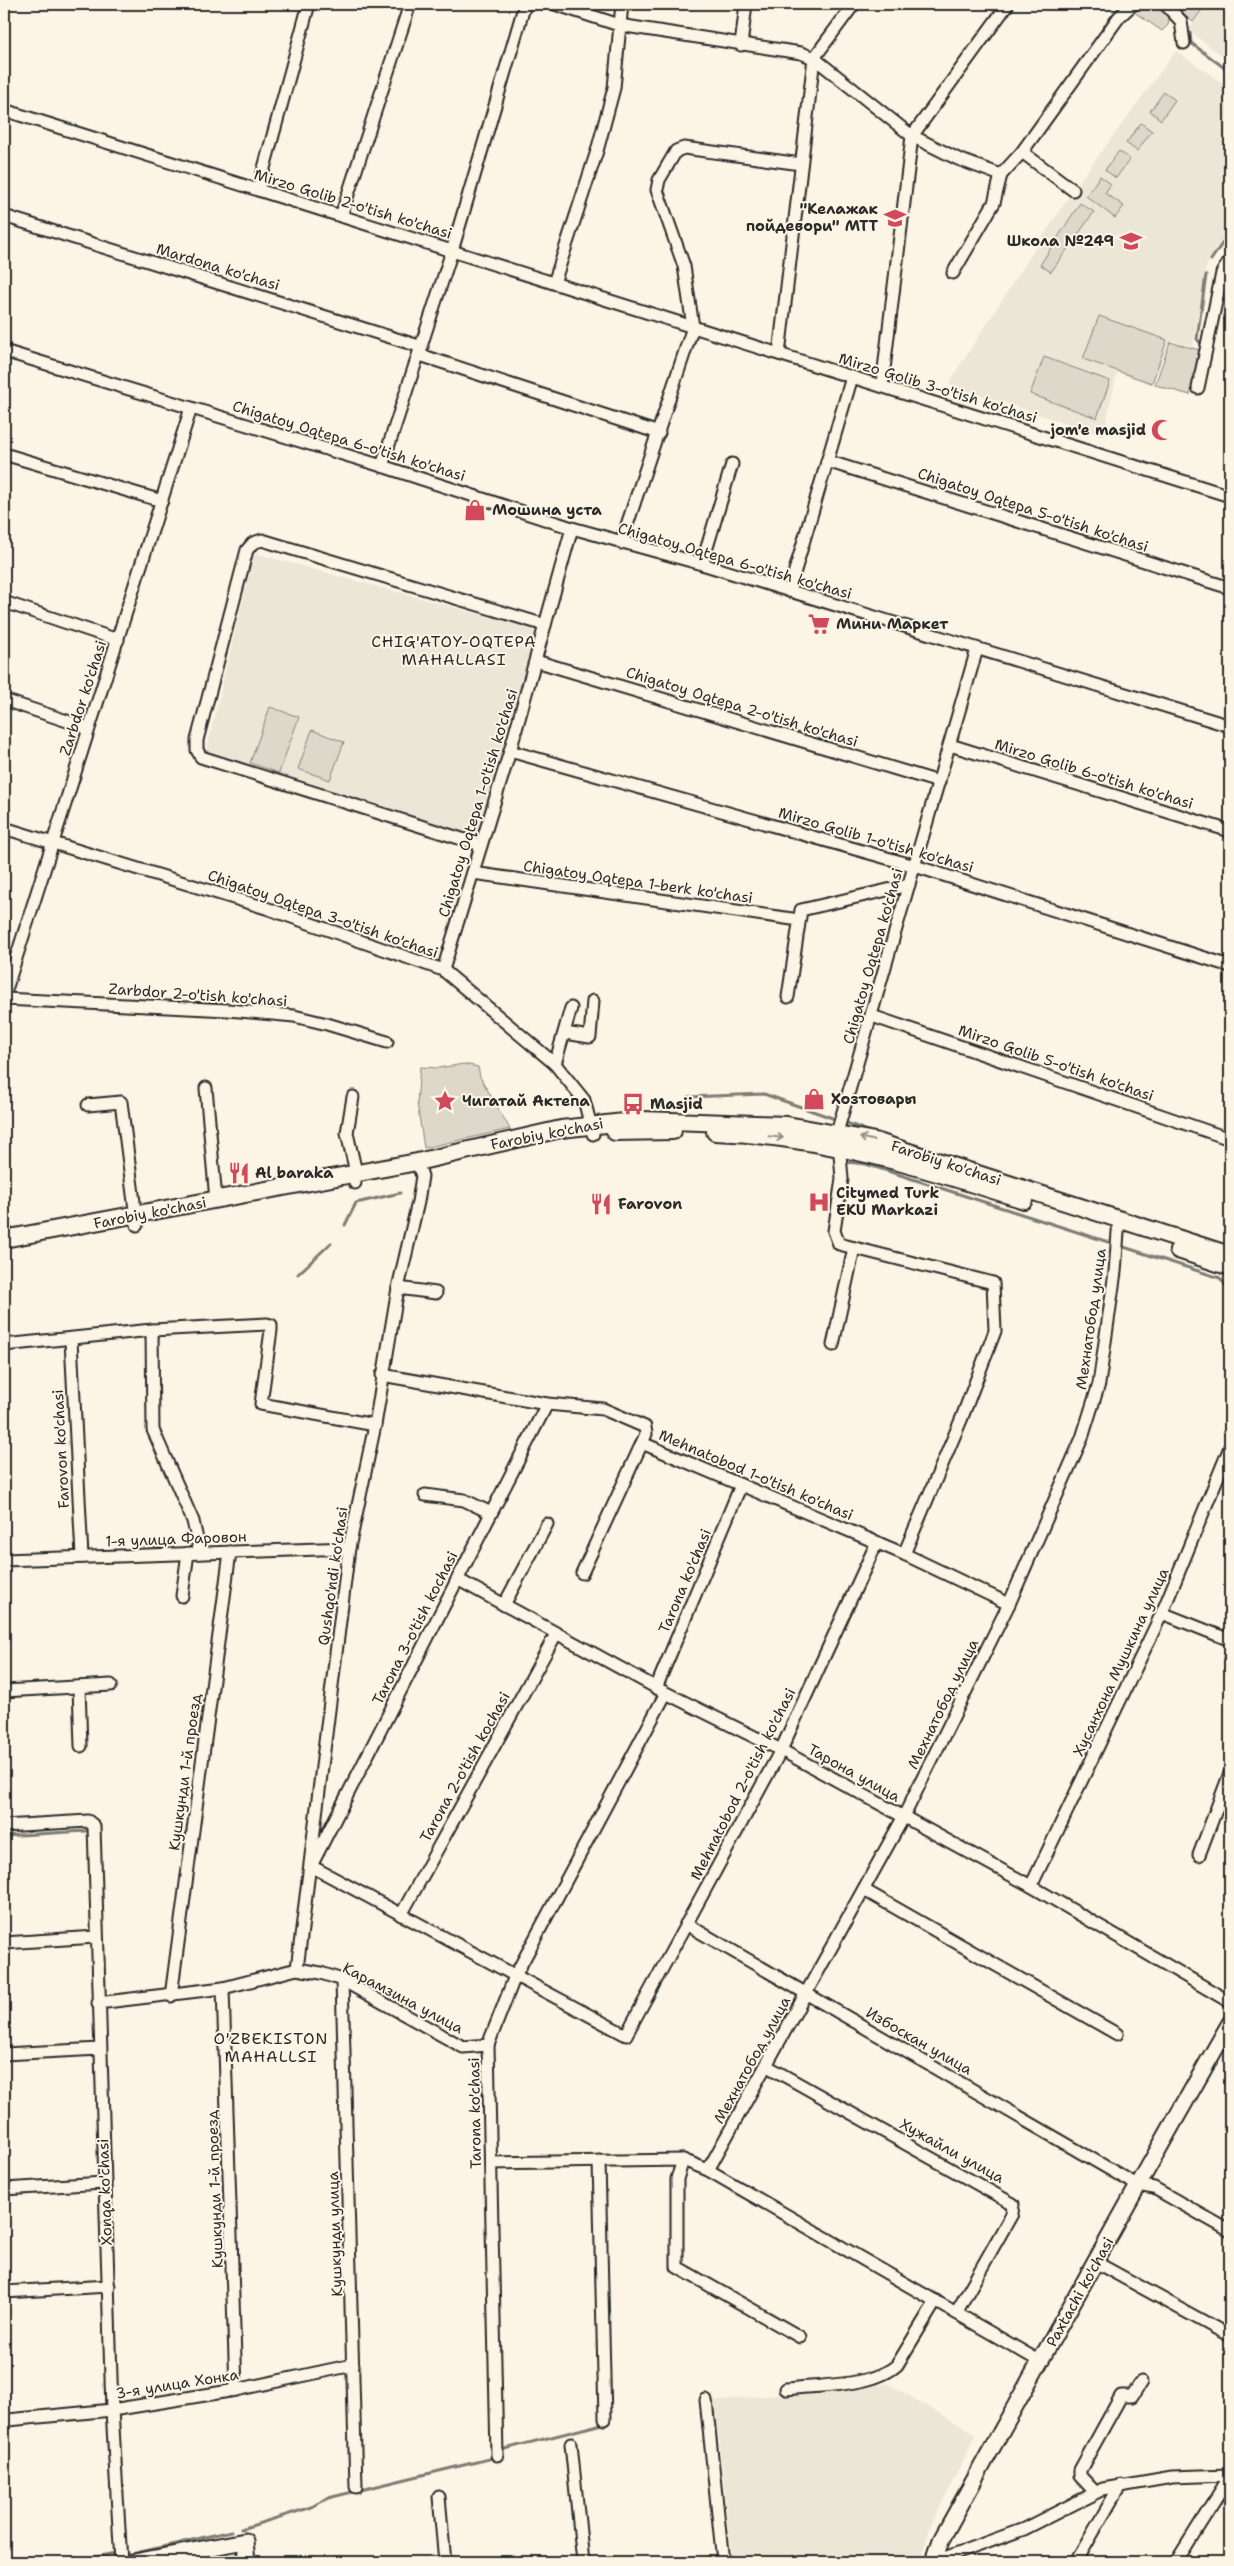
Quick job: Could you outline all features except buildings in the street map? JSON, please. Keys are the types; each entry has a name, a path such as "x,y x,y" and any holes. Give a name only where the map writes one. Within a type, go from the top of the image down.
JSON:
{"main road":[{"name":"Farobiy ko'chasi","path":"4,1249 136,1220 419,1166 642,1120 735,1122 839,1145 875,1141 940,1160 1230,1267"},
{"name":"Farobiy ko'chasi","path":"4,1239 136,1220 216,1200 355,1178"},
{"name":"Farobiy ko'chasi","path":"1119,1225 1230,1255"}],"street":[{"path":"258,190 308,4"},
{"path":"341,216 410,4"},
{"path":"382,466 452,251 525,4"},
{"path":"555,4 619,25 802,53 814,58 912,136 958,159 1001,175"},
{"path":"554,283 598,151 614,88 622,4"},
{"path":"741,45 746,4"},
{"path":"778,354 814,58 854,4"},
{"path":"882,386 912,136 1008,4"},
{"path":"953,273 994,202 1001,175 1022,152 1119,17 1133,4"},
{"path":"1165,4 1181,21 1184,43"},
{"name":"Mirzo Golib 2-o'tish ko'chasi","path":"4,110 694,327"},
{"path":"621,543 694,327 684,266 656,186 676,151 684,148 801,164"},
{"path":"1022,152 1073,190"},
{"name":"Mardona ko'chasi","path":"4,216 421,351 659,433"},
{"path":"1198,388 1230,260"},
{"name":"Mirzo Golib 3-o'tish ko'chasi","path":"694,327 1230,496"},
{"name":"Chigatoy Oqtepa 6-o'tish ko'chasi","path":"4,351 382,466 621,543 702,564 1230,726"},
{"path":"789,591 852,377"},
{"name":"Zarbdor ko'chasi","path":"4,998 88,728 162,502 190,408"},
{"path":"4,454 162,502"},
{"name":"Chigatoy Oqtepa 5-o'tish ko'chasi","path":"827,460 1230,588"},
{"path":"702,564 732,464"},
{"name":"Chigatoy Oqtepa 1-o'tish ko'chasi","path":"443,970 510,751 572,528"},
{"path":"481,845 201,757 197,750 197,740 247,550 253,542 262,540 545,625"},
{"path":"4,602 118,640"},
{"name":"Chigatoy Oqtepa ko'chasi","path":"854,1248 839,1244 834,1231 842,1178 839,1145 840,1120 872,1016 977,649"},
{"name":"Chigatoy Oqtepa 2-o'tish ko'chasi","path":"536,660 939,782"},
{"path":"4,700 88,728"},
{"name":"Mirzo Golib 6-o'tish ko'chasi","path":"950,745 1230,831"},
{"name":"Mirzo Golib 1-o'tish ko'chasi","path":"510,751 915,866 1230,966"},
{"name":"Chigatoy Oqtepa 3-o'tish ko'chasi","path":"4,828 266,908 443,970 555,1064 584,1100 592,1129"},
{"name":"Chigatoy Oqtepa 1-berk ko'chasi","path":"473,873 799,920"},
{"path":"788,997 799,920 804,908 909,885"},
{"name":"Zarbdor 2-o'tish ko'chasi","path":"4,998 228,1010 286,1015 327,1024 387,1042"},
{"path":"565,1033 590,1037 593,1001"},
{"path":"555,1064 571,1008"},
{"name":"Mirzo Golib 5-o'tish ko'chasi","path":"872,1016 1230,1139"},
{"path":"206,1088 216,1200"},
{"path":"353,1097 347,1132 355,1178"},
{"path":"88,1105 121,1102 136,1220"},
{"name":"Qushqo'ndi ko'chasi","path":"297,1969 349,1548 375,1425 398,1288 418,1202 422,1176 419,1166"},
{"name":"Мехнатобод улица","path":"708,2170 903,1818 1009,1604 1082,1438 1099,1384 1119,1225"},
{"path":"833,1345 854,1248 993,1283 995,1330 961,1420 904,1554"},
{"path":"398,1288 436,1293"},
{"path":"4,1345 71,1340 152,1330 270,1325 260,1404 375,1425"},
{"path":"152,1330 153,1430 193,1521 200,1553"},
{"name":"Farovon ko'chasi","path":"71,1340 82,1557"},
{"name":"Mehnatobod 1-o'tish ko'chasi","path":"382,1375 547,1404 603,1409 617,1413 645,1427 646,1434 642,1443 877,1542 1009,1604"},
{"name":"Tarona 3-o'tish kochasi","path":"311,1866 547,1404"},
{"path":"582,1573 642,1443"},
{"name":"Хусанхона Мушкина улица","path":"1031,1886 1162,1613 1230,1447"},
{"name":"Tarona ko'chasi","path":"497,2455 488,2045 515,1976 661,1691 741,1486"},
{"path":"425,1495 464,1500 491,1513"},
{"path":"504,1605 547,1524"},
{"name":"Mehnatobod 2-o'tish ko'chasi","path":"515,1976 626,2035 781,1750 877,1542"},
{"name":"1-я улица Фаровон","path":"4,1560 349,1548"},
{"name":"Кушкунди 1-й проезд","path":"171,1996 230,1552"},
{"path":"182,1596 188,1554"},
{"name":"Тарона улица","path":"458,1579 661,1691 781,1750 1031,1886 1230,2002"},
{"path":"1162,1613 1230,1640"},
{"name":"Tarona 2-o'tish kochasi","path":"402,1915 556,1634"},
{"path":"4,1691 111,1686"},
{"path":"79,1687 81,1746"},
{"path":"1199,1855 1230,1773"},
{"name":"Xonqa ko'chasi","path":"4,1826 92,1822 112,2410 121,2562"},
{"path":"311,1866 515,1976"},
{"path":"864,1890 1117,2034"},
{"name":"Избоскан улица","path":"686,1924 1137,2185 1154,2188 1230,2231"},
{"path":"4,1943 96,1937"},
{"name":"Карамзина улица","path":"98,2003 171,1996 223,1988 297,1969 321,1973 342,1980 463,2046 488,2045"},
{"name":"Кушкунди улица","path":"342,1980 356,2487"},
{"name":"Кушкунди 1-й проезд","path":"223,1988 236,2390"},
{"name":"Paxtachi ko'chasi","path":"937,2562 941,2540 1097,2263 1137,2185 1230,2023"},
{"path":"4,2054 100,2049"},
{"name":"Хужайли улица","path":"767,2066 1012,2204 1012,2214 956,2313"},
{"path":"491,2163 683,2160 708,2170 1041,2362"},
{"path":"683,2160 677,2179 677,2268 800,2337"},
{"path":"599,2161 604,2419"},
{"path":"4,2189 104,2182"},
{"path":"1097,2263 1230,2336"},
{"path":"4,2292 109,2286"},
{"path":"786,2389 867,2380 889,2372 897,2364 936,2301"},
{"name":"3-я улица Хонка","path":"5,2422 112,2410 236,2390 354,2365"},
{"path":"1096,2492 1080,2476 1080,2470 1121,2396 1132,2396 1141,2382"},
{"path":"706,2400 723,2562"},
{"path":"571,2444 583,2562"},
{"path":"937,2562 1024,2530 1096,2492 1121,2484 1172,2477 1230,2475"},
{"path":"1176,2562 1230,2475"},
{"path":"1076,2562 1121,2484"},
{"path":"439,2496 446,2562"},
{"path":"134,2562 245,2541 247,2562"}],"shaded area":[{"path":"1142,4 1160,4 1170,16 1168,25 1162,31 1134,12"},
{"path":"1174,4 1206,4 1193,22 1177,9"},
{"path":"1206,4 1230,4 1230,62 1188,30"},
{"name":"Школа №249","path":"1176,51 1230,88 1230,230 1206,267 1193,346 1169,340 1153,385 1117,373 1103,436 948,384 1073,190"},
{"path":"1164,92 1175,100 1161,120 1150,111"},
{"path":"1141,123 1152,131 1137,151 1126,143"},
{"path":"1119,151 1130,159 1116,178 1105,170"},
{"path":"1100,176 1111,184 1105,193 1124,206 1115,218 1086,196"},
{"path":"1080,203 1094,212 1051,272 1040,265"},
{"path":"1099,316 1167,340 1152,383 1083,359"},
{"path":"1170,342 1203,351 1190,395 1155,385"},
{"path":"1044,357 1110,381 1097,418 1030,394"},
{"path":"254,553 537,630 478,837 206,752"},
{"path":"270,707 299,717 279,773 250,763"},
{"path":"312,730 344,742 330,780 298,769"},
{"path":"464,1064 478,1067 480,1077 510,1129 424,1148 417,1103 420,1067 438,1068"},
{"path":"889,2384 976,2435 928,2531 922,2562 732,2562 719,2440 711,2401"}],"waterway":[{"path":"1190,33 1191,43 1230,72"},
{"path":"1211,260 1230,232"},
{"path":"1203,346 1197,339 1206,275"},
{"path":"688,1097 764,1094 838,1120"},
{"path":"844,1122 873,1133"},
{"path":"846,1162 866,1164 1220,1278 1230,1292"},
{"path":"345,1225 356,1203 400,1193"},
{"path":"298,1274 331,1243"},
{"path":"4,1836 86,1831"},
{"path":"501,2450 606,2423"},
{"path":"241,2529 312,2507 328,2498 497,2457"},
{"path":"68,2562 121,2552 132,2554 231,2531"}],"place":[{"name":"\"Келажак пойдевори\" МТТ","path":"895,218"},
{"name":"Школа №249","path":"1131,241"},
{"name":"jom'e masjid","path":"1162,430"},
{"name":"Мошина уста","path":"475,510"},
{"name":"Мини Маркет","path":"819,624"},
{"name":"Хозтовары","path":"814,1099"},
{"name":"Чигатай Актепа","path":"445,1101"},
{"name":"Masjid","path":"633,1104"},
{"name":"Al baraka","path":"239,1173"},
{"name":"Citymed Turk EKU Markazi","path":"819,1202"},
{"name":"Farovon","path":"601,1204"}],"district":[{"name":"CHIG'ATOY-OQTEPA MAHALLASI","path":"454,650"},
{"name":"O'ZBEKISTON MAHALLSI","path":"271,2047"}]}
